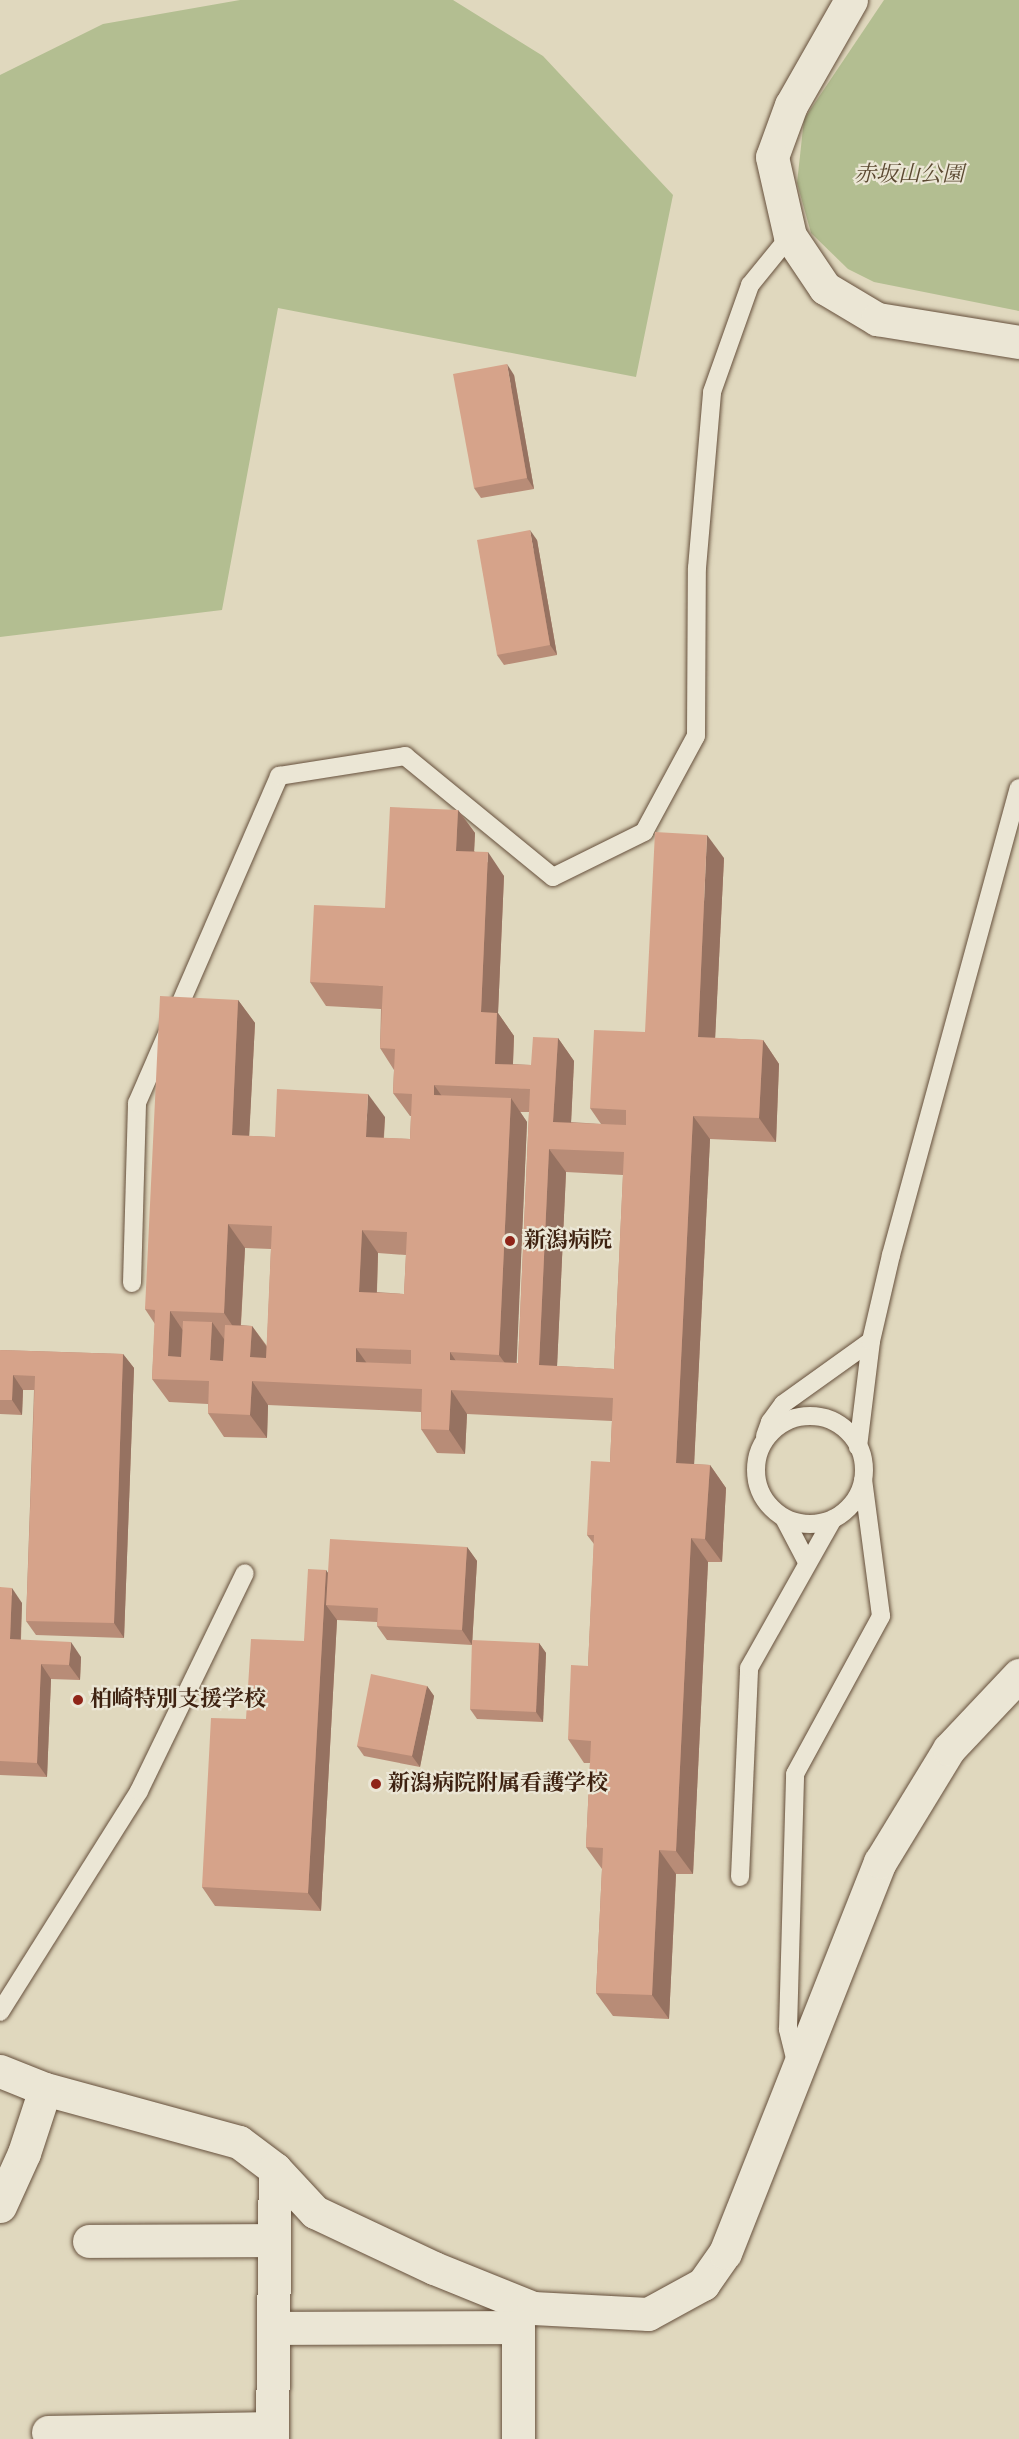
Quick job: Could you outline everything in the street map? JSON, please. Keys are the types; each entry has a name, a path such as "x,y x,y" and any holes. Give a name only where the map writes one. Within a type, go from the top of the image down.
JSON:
{"street":[{"path":"851,0 791,105 772,156 790,236 825,288 877,319 1019,342"},
{"path":"274,2328 648,2314 703,2284 725,2253 799,2075 880,1862 949,1749 1019,1675"},
{"path":"0,2071 45,2089 239,2142 275,2169 315,2212 434,2268 525,2317"},
{"path":"0,2206 24,2153 45,2089"},
{"path":"48,2432 272,2433 274,2328 271,2240 275,2169"},
{"path":"89,2241 271,2240"},
{"path":"518,2439 525,2317"}],"lane":[{"path":"132,1283 137,1103 279,776 405,756 554,877 644,832 696,736 697,568 712,392 750,285 790,236"},
{"path":"799,2075 788,2029 795,1774 881,1616 858,1447 871,1341 891,1255 1019,788"},
{"path":"807,1562 784,1518 761,1494 756,1461 770,1422 783,1404 871,1341"},
{"path":"762,1445 786,1422 819,1417 849,1433 858,1447"},
{"path":"740,1877 749,1668 833,1519 858,1496 863,1480"},
{"path":"784,1518 817,1524 833,1519"},
{"path":"0,2012 139,1791 245,1573"}],"green space":[{"path":"240,0 453,0 543,56 673,195 636,377 278,308 222,610 0,637 0,75 103,24"},
{"name":"赤坂山公園","path":"884,0 1019,0 1019,311 874,282 848,269 811,233 797,183 804,119"}],"building":[{"path":"507,364 527,478 474,488 453,374"},
{"path":"530,530 550,645 497,655 477,540"},
{"path":"390,807 458,810 456,851 488,852 481,1012 497,1013 495,1064 531,1065 533,1037 558,1038 553,1122 626,1125 626,1110 590,1108 594,1030 645,1032 655,832 707,835 698,1037 763,1040 759,1118 693,1116 676,1463 710,1465 705,1539 691,1538 676,1851 659,1850 652,1995 596,1993 603,1848 586,1847 591,1741 568,1739 571,1665 588,1666 594,1535 587,1535 591,1461 610,1462 613,1398 451,1390 449,1430 421,1429 422,1389 252,1381 250,1415 208,1413 209,1381 152,1379 155,1310 145,1309 160,996 238,1000 232,1135 275,1137 277,1089 368,1094 366,1137 410,1139 412,1094 393,1093 395,1049 380,1048 383,986 310,982 314,905 385,908","holes":["434,1085 530,1089 518,1363 450,1360 450,1352 499,1355 511,1098 434,1095","549,1149 624,1152 614,1369 539,1365","228,1224 272,1226 266,1358 250,1357 252,1326 225,1325 223,1361 210,1360 212,1322 183,1321 181,1357 168,1356 170,1311 224,1313","362,1230 407,1232 404,1294 359,1292","356,1348 411,1350 411,1364 356,1362"]},
{"path":"0,1350 123,1354 114,1623 26,1621 35,1376 13,1375 12,1400 0,1400"},
{"path":"330,1539 467,1547 462,1630 377,1626 378,1608 326,1605"},
{"path":"308,1569 326,1570 308,1893 202,1887 211,1718 246,1719 251,1639 304,1641"},
{"path":"0,1587 12,1588 10,1639 71,1642 69,1665 41,1664 37,1763 0,1761"},
{"path":"472,1640 539,1643 536,1712 470,1709"},
{"path":"371,1674 427,1686 412,1756 357,1746"}],"place":[{"name":"新潟病院","path":"510,1241"},
{"name":"柏崎特別支援学校","path":"78,1700"},
{"name":"新潟病院附属看護学校","path":"376,1784"}]}
